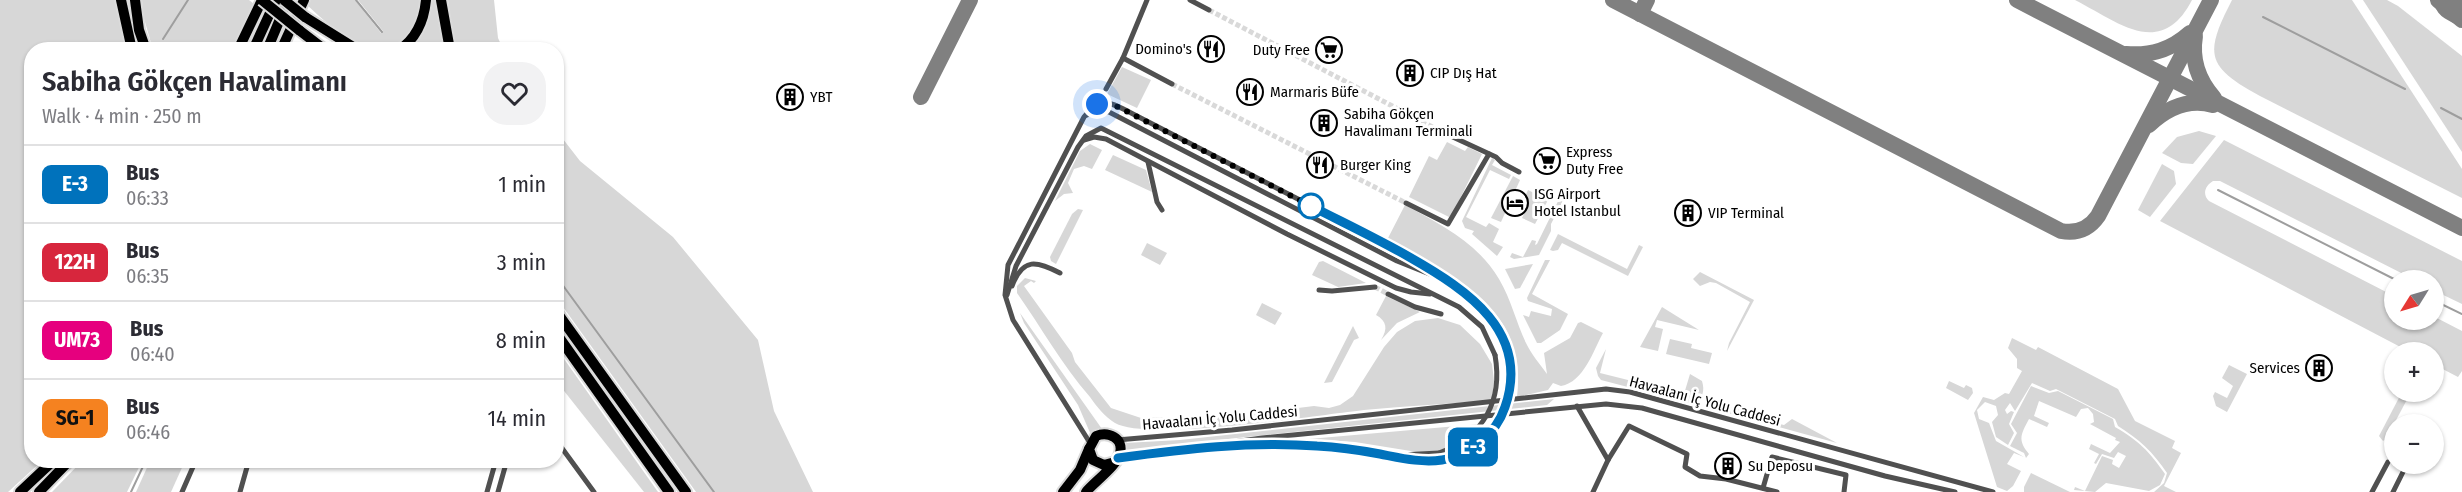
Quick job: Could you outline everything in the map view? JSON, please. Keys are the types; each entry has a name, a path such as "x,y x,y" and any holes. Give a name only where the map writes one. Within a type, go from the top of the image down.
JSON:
{"highway":[{"path":"121,0 130,42"},
{"path":"135,0 139,30 143,42"},
{"path":"242,42 262,0 315,42"},
{"path":"257,42 276,0"},
{"path":"270,42 286,0 336,42"},
{"path":"285,42 304,0"},
{"path":"408,42 419,28 426,0"},
{"path":"441,0 449,42"},
{"path":"305,16 346,42"},
{"path":"564,322 686,492"},
{"path":"564,344 669,492"},
{"path":"1063,492 1080,470 1096,436 1110,435 1117,440 1121,449 1117,460 1086,492"},
{"path":"1090,446 1091,458 1098,464 1107,465 1117,460"},
{"path":"20,492 46,468"},
{"path":"39,492 62,468"}],"street":[{"path":"1106,89 1123,58 1147,0"},
{"path":"1190,0 1209,10"},
{"path":"1123,58 1172,84"},
{"path":"1090,446 1010,315 1005,286 1008,265 1084,117 1097,104 1107,102 1391,247 1454,284 1480,305 1498,329 1509,358 1510,385 1503,413 1489,434 1464,453 1437,461 1419,461 1377,453"},
{"path":"1084,117 1101,111 1128,122 1397,261 1454,284"},
{"path":"1128,122 1137,116"},
{"path":"1010,315 1007,296 1012,275 1080,143 1093,130 1106,129 1459,307 1476,320 1486,335 1495,356 1497,385 1490,411 1478,428 1467,438 1440,453 1420,455 1377,453 1298,445 1200,447"},
{"path":"1442,132 1496,157 1519,172"},
{"path":"1080,143 1088,138 1100,137 1395,288 1434,294"},
{"path":"1406,202 1448,224 1489,154"},
{"path":"1148,160 1162,210"},
{"path":"1010,315 1009,296 1014,281 1024,268 1038,262 1060,273"},
{"path":"1320,290 1375,287"},
{"path":"1388,294 1415,307 1441,314"},
{"name":"Havaalanı İç Yolu Caddesi","path":"1117,440 1254,428 1606,389 1630,392 1993,492"},
{"path":"1588,390 1591,398 1588,405"},
{"name":"Havaalanı İç Yolu Caddesi","path":"1117,460 1262,438 1606,404 1642,408 1885,476 1955,492"},
{"path":"1577,406 1608,460"},
{"path":"1593,492 1608,460 1629,426 1687,454 1685,467 1700,476 1726,478 1777,492"},
{"path":"564,452 594,492"},
{"path":"1763,488 1772,457 1846,475 1844,492"},
{"path":"182,492 192,468"},
{"path":"240,492 247,468"},
{"path":"487,492 494,468"},
{"path":"498,492 505,468"},
{"path":"2373,492 2384,470"},
{"path":"2394,492 2402,474"}],"shaded area":[{"path":"0,0 117,0 126,42 24,42 24,468 34,468 8,492 0,492"},
{"path":"142,0 249,0 254,4 237,42 151,42 143,15"},
{"path":"309,0 355,0 381,33 383,31 358,0 423,0 417,24 402,42 355,42 332,27 307,5"},
{"path":"429,0 435,0 443,42 409,42"},
{"path":"448,0 494,0 500,42 454,42"},
{"path":"2075,0 2192,0 2180,18 2167,28 2153,32 2138,31 2123,25"},
{"path":"2232,0 2352,0 2462,169 2462,198 2260,96 2229,76 2220,67 2215,57 2214,46 2223,18"},
{"path":"2363,0 2387,0 2398,6 2462,56 2462,152"},
{"path":"1122,67 1151,80 1137,108 1107,94"},
{"path":"2199,131 2216,136 2193,164 2181,163 2162,153 2177,137"},
{"path":"564,140 580,161 673,237 758,340 774,411 813,492 696,492 564,308"},
{"path":"2224,140 2462,261 2462,304 2444,295 2444,270 2395,270 2220,181 2213,181 2205,190 2209,201 2384,291 2384,330 2444,330 2444,322 2462,331 2462,371 2458,377 2444,370 2444,342 2391,342 2160,221"},
{"path":"1447,142 1465,151 1468,147 1482,154 1449,217 1409,197 1429,156 1437,160"},
{"path":"1090,144 1102,150 1092,169 1084,166 1074,169 1068,183 1073,193 1064,194 1055,201 1080,151"},
{"path":"1113,155 1146,170 1152,192 1105,170"},
{"path":"1492,158 1495,160 1492,165 1511,175 1509,179 1490,170 1466,217 1486,227 1489,223 1499,229 1493,242 1503,247 1497,256 1472,234 1474,231 1465,228 1462,221"},
{"path":"2162,164 2174,171 2176,184 2150,217 2138,210"},
{"path":"1513,176 1520,180 1501,222 1491,218"},
{"path":"1565,187 1569,189 1551,224 1551,231 1539,255 1514,259 1510,257 1512,253 1523,257 1532,240 1536,241 1535,245 1537,244"},
{"path":"1528,190 1548,200 1535,224 1522,218 1526,210 1520,207"},
{"path":"1405,205 1457,236 1490,266 1507,294 1528,347 1547,374 1544,353 1570,338 1578,323 1581,322 1603,333 1587,365 1576,379 1561,386 1553,383 1548,390 1517,397 1517,366 1511,339 1498,317 1481,298 1460,281 1387,240"},
{"path":"1078,209 1083,210 1056,264 1051,261 1050,257 1072,214"},
{"path":"1558,234 1627,269 1639,245 1643,247 1628,276 1562,243 1558,250 1550,250"},
{"path":"1147,243 1167,253 1160,265 1141,255"},
{"path":"1545,260 1550,260 1532,294 1568,314 1560,330 1541,343 1537,343 1523,315 1529,317 1531,311 1551,316 1552,309 1528,301 1527,298"},
{"path":"1323,261 1366,283 1338,287 1312,275 1319,262"},
{"path":"1533,264 1520,288 1515,289 1505,269"},
{"path":"1700,272 1754,300 1727,351 1750,302 1716,283 1710,282 1700,286 1693,279"},
{"path":"1025,278 1036,281 1034,283 1031,281 1024,286 1072,353 1075,362 1111,408 1141,418 1233,416 1314,406 1329,408 1340,405 1353,396 1384,347 1397,332 1415,321 1438,318 1460,325 1480,344 1492,364 1494,381 1492,400 1364,410 1196,429 1133,428 1115,423 1108,418 1070,372 1017,293 1017,286"},
{"path":"1386,296 1420,312 1397,323 1381,340 1385,326 1376,315"},
{"path":"1262,303 1282,313 1275,325 1256,315"},
{"path":"1662,307 1699,330 1657,320 1655,327 1663,329 1658,351 1640,347"},
{"path":"1020,313 1102,429 1091,435 1078,405 1024,323"},
{"path":"1353,326 1359,338 1354,340 1332,382 1324,383"},
{"path":"2012,338 2036,350 2038,347 2118,389 2135,421 2175,441 2172,448 2181,453 2164,486 2176,492 2154,492 2164,483 2167,473 2151,452 2118,426 2115,419 2056,389 2050,391 2032,383 2015,411 2010,403 2005,410 2007,414 2014,412 2009,424 2014,433 2008,445 1996,437 1992,422 1998,415 1996,406 1985,402 1977,410 1979,419 1989,423 1996,441 2024,457 2014,453 2007,464 2021,471 2013,486 2007,491 1997,487 1974,413 1983,397 1994,400 2005,393 2009,394 2022,371 2017,368 2017,359 2008,348"},
{"path":"1670,339 1692,344 1691,348 1712,353 1709,364 1666,354"},
{"path":"1606,349 1600,373 1684,394 1690,374 1702,381 1701,397 1693,404 1601,380 1596,368"},
{"path":"564,359 658,492 644,492 564,391"},
{"path":"2229,365 2247,374 2227,412 2216,406 2213,396 2215,392 2227,398 2233,386 2222,378"},
{"path":"1949,381 1964,388 1966,385 1972,388 1973,393 1968,400 1946,388"},
{"path":"2031,386 2049,393 2058,391 2113,419 2115,427 2143,447 2165,474 2160,485 2149,491 2106,483 2095,492 2074,490 2075,487 2085,491 2102,456 2113,460 2112,464 2119,468 2126,456 2118,452 2114,458 2102,454 2096,464 2094,463 2099,454 2089,449 2091,444 2110,453 2120,442 2090,424 2094,422 2093,414 2088,408 2081,409 2076,417 2039,401 2034,416 2049,423 2047,427 2029,419 2022,437 2023,445 2029,454 2026,458 2024,453 2010,446 2017,433 2011,424"},
{"path":"1554,399 1547,405 1172,445 1127,453 1125,443 1180,440"},
{"path":"1718,399 1766,423 1768,421 1784,425 1792,419 1837,443 1713,409"},
{"path":"2397,402 2406,402 2399,414 2390,414"},
{"path":"1480,424 1460,442 1438,451 1417,452 1355,442 1309,439"},
{"path":"2384,426 2384,440 2379,436"},
{"path":"75,468 139,468 127,492 52,492"},
{"path":"147,468 182,468 171,492 136,492"},
{"path":"2031,473 2070,492 2024,492"}],"waterway":[{"path":"163,39 188,0"},
{"path":"356,0 382,32"},
{"path":"2263,17 2405,89"},
{"path":"2441,108 2462,119"},
{"path":"2218,190 2384,274"},
{"path":"564,287 714,492"},
{"path":"2444,305 2462,314"},
{"path":"131,492 142,468"}],"taxiway":[{"path":"921,97 970,0"},
{"path":"1613,0 2061,231 2067,232 2082,230 2098,216 2211,0"},
{"path":"1640,14 1647,0"},
{"path":"2017,0 2462,228"},
{"path":"2438,0 2462,20"},
{"path":"2126,54 2160,51 2176,44 2190,33"},
{"path":"2195,36 2194,53 2197,69 2214,98"},
{"path":"2149,125 2178,106 2195,103 2213,105"}],"runway":[{"path":"2455,0 2462,4"}],"tunnel":[{"path":"1209,10 1442,132"},
{"path":"1172,84 1406,203"},
{"path":"1375,287 1388,294"}],"bus line":[{"name":"E-3","path":"1118,458 1200,447 1298,445 1347,449 1419,461 1437,461 1464,453 1478,444 1495,427 1508,397 1510,369 1503,338 1487,313 1467,293 1428,267 1311,206"}],"place":[{"name":"Domino's","path":"1211,49"},
{"name":"Duty Free","path":"1329,50"},
{"name":"CIP Dış Hat","path":"1410,73"},
{"name":"Marmaris Büfe","path":"1250,92"},
{"name":"YBT","path":"790,97"},
{"name":"Sabiha Gökçen Havalimanı Terminali","path":"1324,123"},
{"name":"Express Duty Free","path":"1547,161"},
{"name":"Burger King","path":"1320,165"},
{"name":"ISG Airport Hotel Istanbul","path":"1515,203"},
{"name":"VIP Terminal","path":"1688,213"},
{"name":"Services","path":"2319,368"},
{"name":"Su Deposu","path":"1728,466"}],"route":[{"path":"1097,104 1107,102 1120,108 1311,206"}]}
